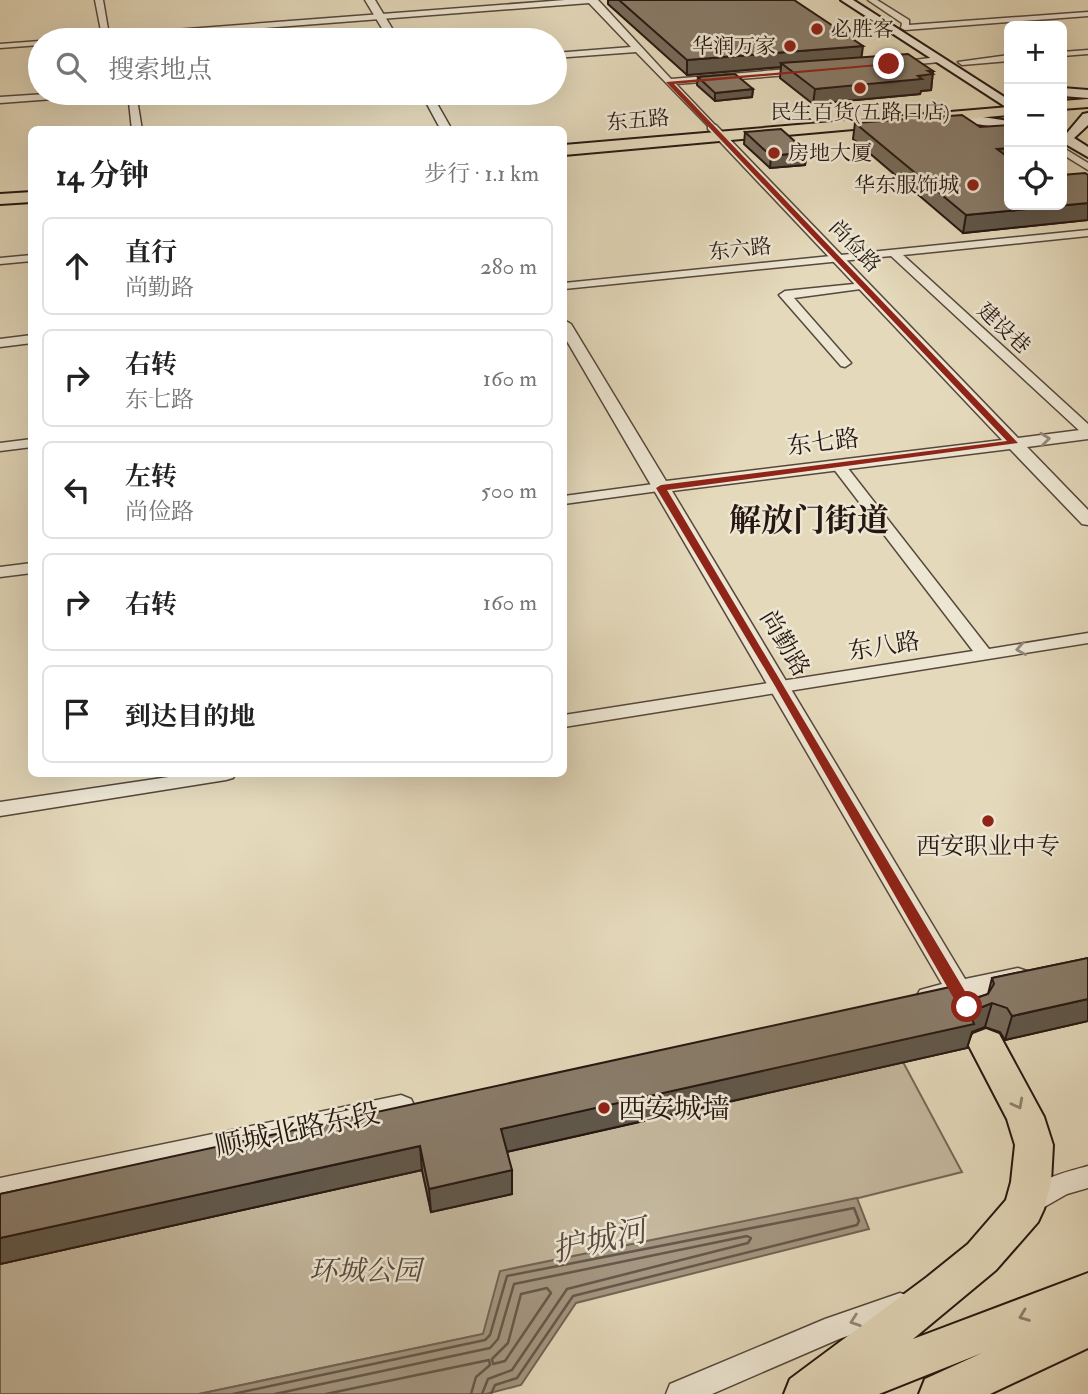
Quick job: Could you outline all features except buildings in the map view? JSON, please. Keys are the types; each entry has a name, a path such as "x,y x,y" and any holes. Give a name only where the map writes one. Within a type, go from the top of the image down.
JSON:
{"main road":[{"path":"835,0 876,23"},
{"path":"846,0 898,41 937,60 1004,101"},
{"path":"861,0 989,78 1004,98"},
{"path":"967,79 967,95"},
{"path":"1067,93 1088,95"},
{"path":"1067,97 1088,95"},
{"name":"东五路","path":"567,150 1004,103"},
{"path":"1067,105 1088,103"},
{"path":"949,108 1004,124"},
{"path":"1075,129 1088,143"},
{"path":"1075,129 1088,153"},
{"name":"东五路","path":"567,140 717,132"},
{"path":"0,190 28,188"},
{"path":"0,200 28,197"},
{"path":"806,1394 982,1257 1024,1209 1031,1182 1034,1145 1025,1117 986,1044"},
{"path":"824,1394 1088,1292"},
{"path":"941,1394 1088,1327"}],"street":[{"path":"99,0 104,28"},
{"path":"370,0 387,28"},
{"path":"231,28 592,0"},
{"name":"尚俭路","path":"592,0 1088,520"},
{"path":"872,0 906,22 905,27 1088,14"},
{"path":"0,46 28,44"},
{"path":"567,55 638,49"},
{"path":"1067,54 1088,52"},
{"path":"962,62 1004,58"},
{"path":"889,64 937,60"},
{"path":"669,82 807,71"},
{"path":"0,100 28,98"},
{"path":"134,105 136,126"},
{"path":"433,105 445,126"},
{"path":"1067,152 1088,167"},
{"name":"东六路","path":"567,286 1088,233"},
{"name":"建设巷","path":"894,253 1088,433"},
{"path":"0,261 28,258"},
{"path":"845,363 785,295 864,286"},
{"name":"尚勤路","path":"567,329 963,999"},
{"path":"0,342 28,339"},
{"name":"东七路","path":"567,500 1088,433"},
{"path":"0,447 28,444"},
{"path":"838,465 985,655"},
{"path":"0,572 28,568"},
{"name":"东八路","path":"567,720 1088,638"},
{"path":"0,809 194,777"},
{"path":"905,1002 963,999 1036,974"},
{"name":"顺城北路东段","path":"0,1191 432,1100"},
{"path":"1024,1209 1045,1193 1067,1182 1088,1177"},
{"path":"680,1394 834,1328 943,1290"}],"green space":[{"name":"环城公园","path":"903,1062 962,1172 771,1220 483,1334 199,1394 0,1394 0,1264 422,1170 431,1212 501,1153"}],"water":[{"path":"857,1198 869,1229 576,1303 521,1385 486,1394 199,1394 483,1334 500,1271"}],"place":[{"name":"必胜客","path":"817,29"},
{"name":"华润万家","path":"790,46"},
{"name":"民生百货(五路口店)","path":"860,88"},
{"name":"房地大厦","path":"774,153"},
{"name":"华东服饰城","path":"973,185"},
{"name":"西安职业中专","path":"988,821"},
{"name":"西安城墙","path":"604,1108"}],"district":[{"name":"解放门街道","path":"809,520"}],"route":[{"path":"889,64 669,82 1014,443 661,488 967,1007"}],"water label":[{"name":"护城河","path":"599,1240"}]}
